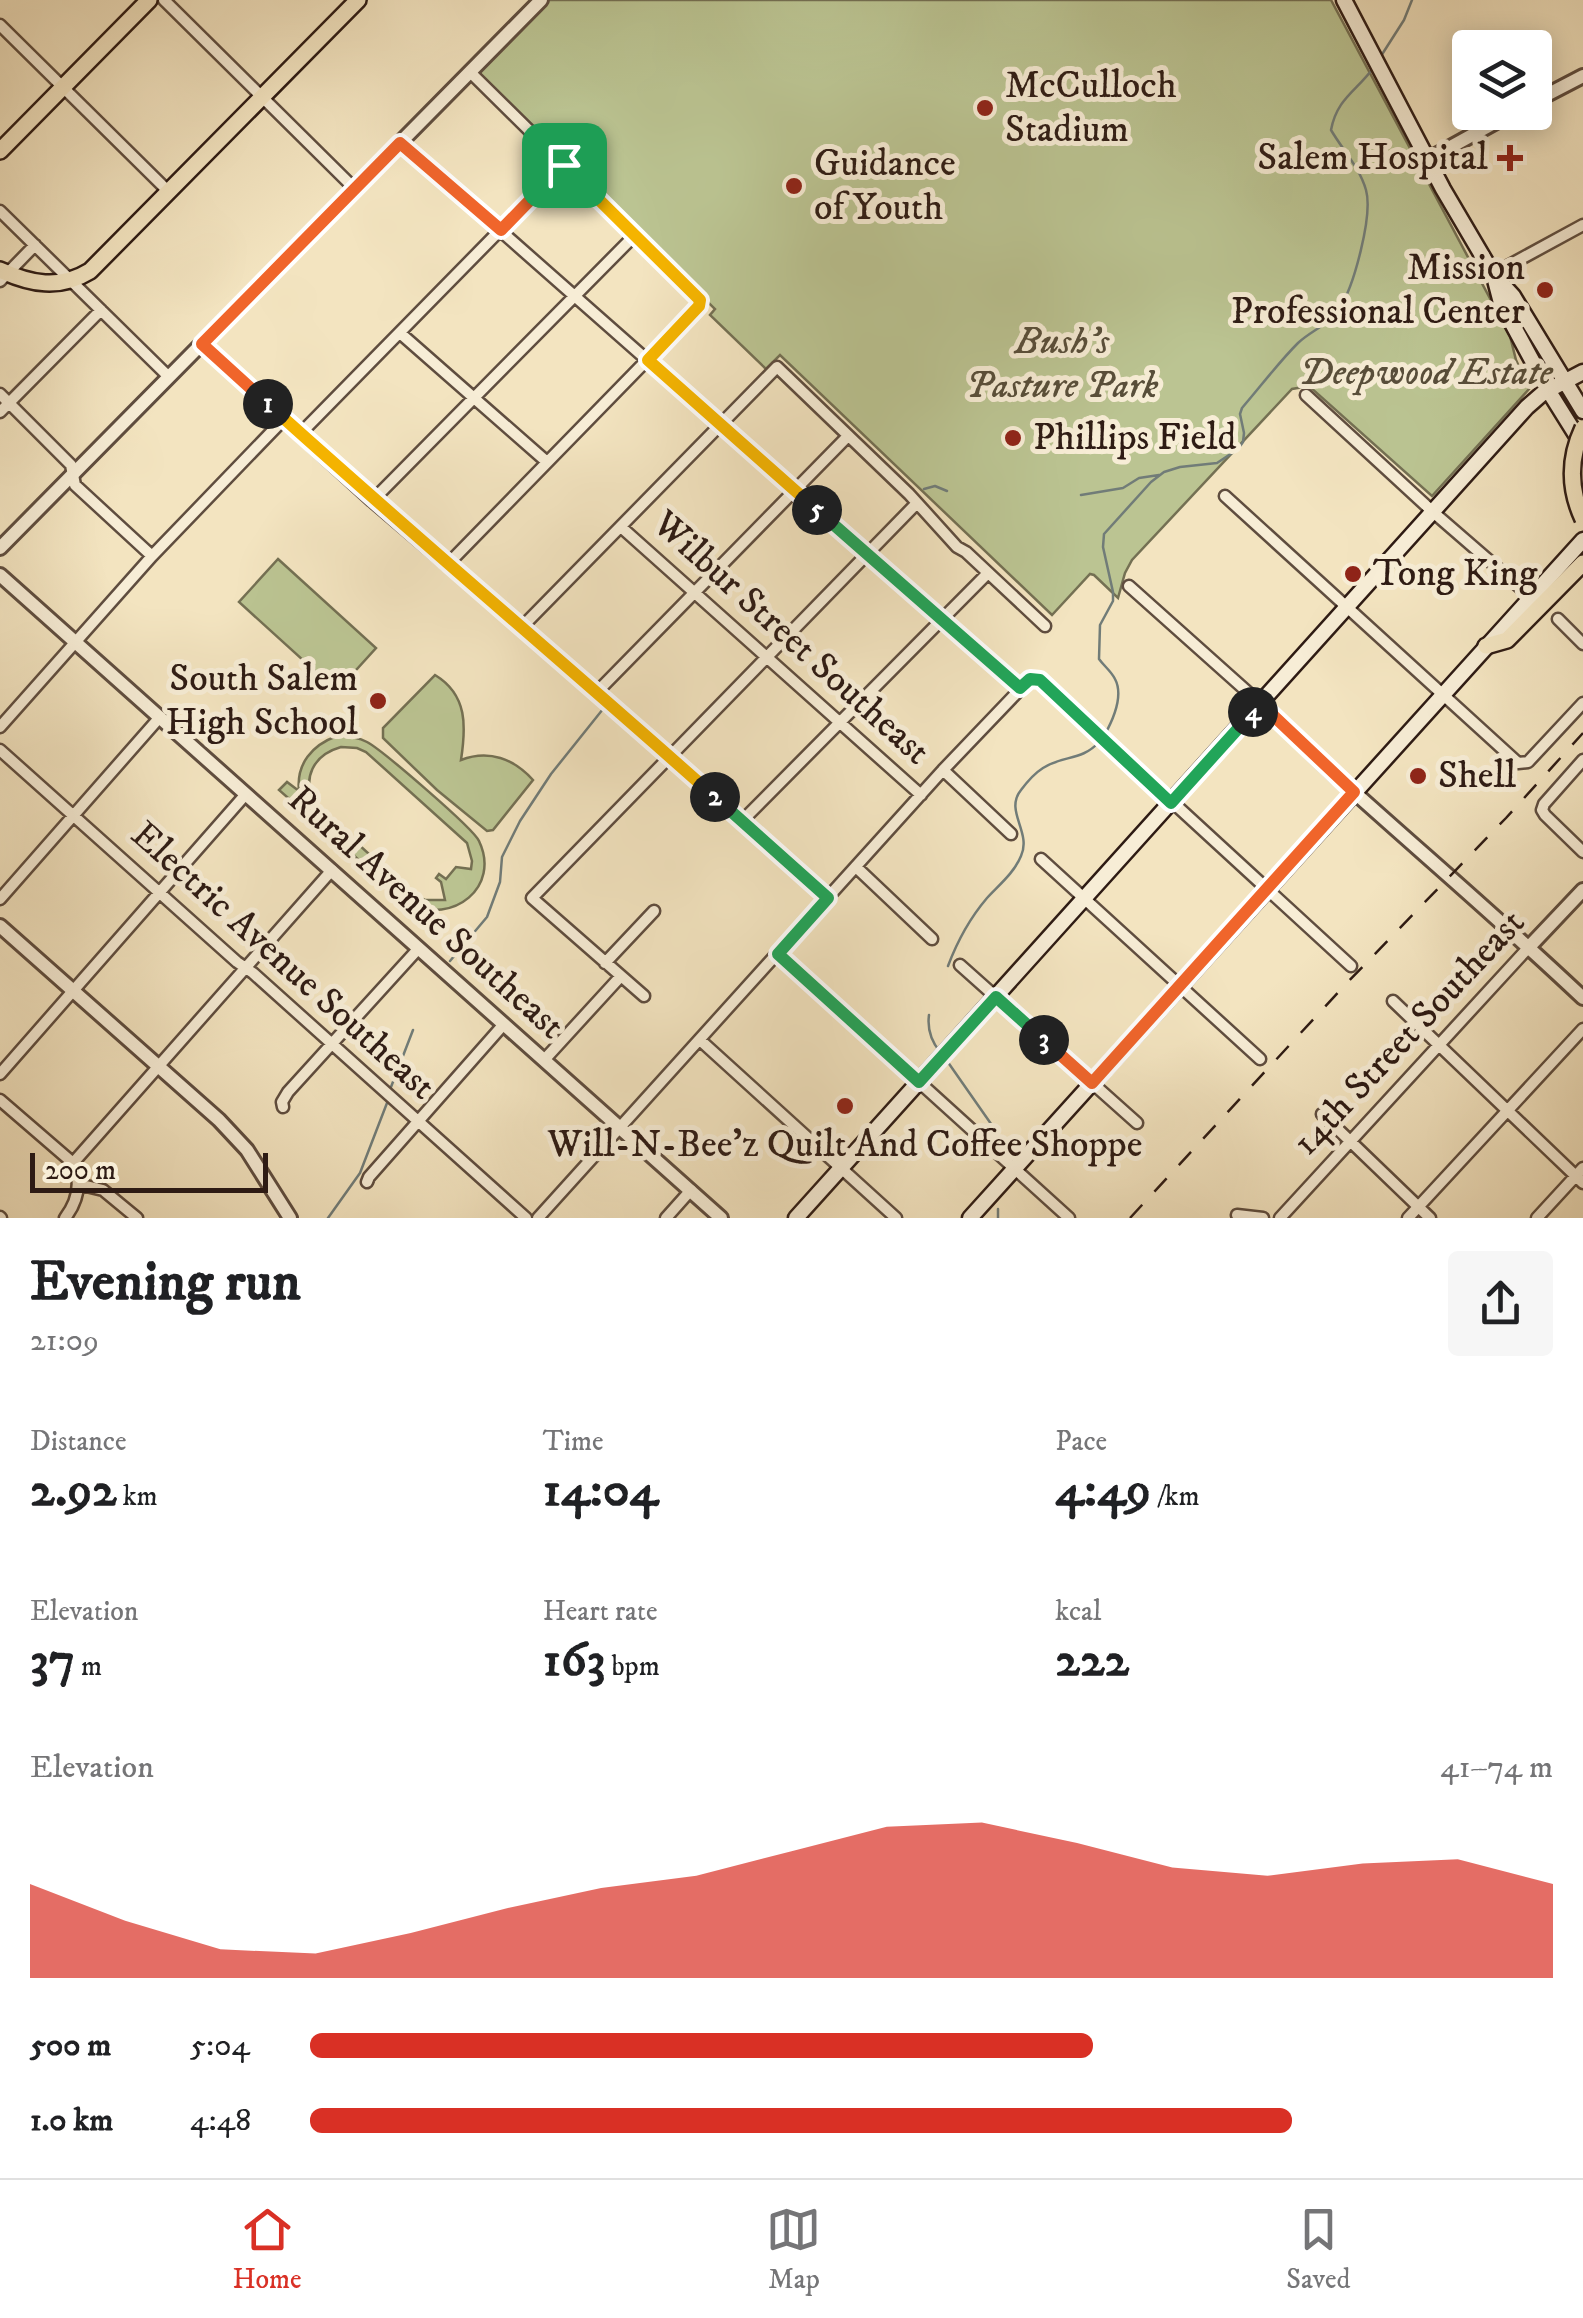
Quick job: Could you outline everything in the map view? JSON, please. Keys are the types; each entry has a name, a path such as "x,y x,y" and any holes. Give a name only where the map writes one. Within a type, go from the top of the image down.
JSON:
{"main road":[{"path":"0,150 149,0"},
{"path":"1344,0 1493,274 1502,303 1548,390 1583,446"},
{"path":"2,274 47,284 90,271 356,1"},
{"path":"1493,274 1513,296 1583,411"},
{"path":"796,1218 1527,408 1548,390 1583,372"},
{"path":"1583,428 1572,470 1574,496 1583,519"},
{"path":"970,1218 1583,540"},
{"path":"1486,646 1507,640 1583,563"}],"street":[{"path":"164,0 354,189"},
{"path":"0,548 541,0"},
{"path":"0,25 168,192"},
{"path":"448,564 700,303 470,72"},
{"path":"1552,92 1583,76"},
{"path":"1428,160 1482,130"},
{"path":"400,143 1020,688"},
{"path":"300,434 564,165"},
{"path":"0,211 169,377"},
{"path":"1493,274 1583,226"},
{"path":"372,500 635,235"},
{"path":"2,274 35,245"},
{"path":"0,412 101,310"},
{"path":"400,334 547,462"},
{"path":"202,344 372,500 597,692 828,898"},
{"path":"522,627 777,367 918,503 957,547 1045,626"},
{"path":"0,394 70,465 75,485 152,556"},
{"path":"1306,395 1531,597"},
{"path":"0,727 152,556 284,419"},
{"path":"597,692 848,436"},
{"path":"1225,496 1521,764 1528,762 1583,703"},
{"path":"644,996 532,898 918,503"},
{"name":"Wilbur Street Southeast","path":"621,526 921,795"},
{"path":"742,821 988,573"},
{"name":"Rural Avenue Southeast","path":"0,575 721,1218"},
{"path":"1129,586 1583,998"},
{"path":"1558,619 1583,644"},
{"path":"538,1218 943,770 1034,678 1352,966"},
{"path":"0,899 160,718"},
{"name":"Electric Avenue Southeast","path":"0,750 526,1218"},
{"path":"1583,760 1542,810 1583,852"},
{"name":"Wilbur Street Southeast","path":"943,770 1010,834"},
{"path":"0,1074 246,794"},
{"path":"1042,859 1260,1058"},
{"path":"856,867 932,939"},
{"path":"73,1163 332,870"},
{"name":"14th Street Southeast","path":"1280,1218 1583,890"},
{"path":"606,962 654,910"},
{"path":"0,926 235,1136 290,1218"},
{"path":"282,1107 288,1092 419,948"},
{"path":"778,954 1069,1218"},
{"path":"960,965 1136,1123"},
{"path":"545,1060 621,976"},
{"path":"1393,1001 1581,1176 1537,1218"},
{"path":"367,1182 504,1024"},
{"path":"1408,1218 1583,1029"},
{"path":"700,1040 896,1218"},
{"path":"0,1100 73,1163 77,1198 65,1218"},
{"path":"1322,1114 1430,1218"},
{"path":"78,1184 103,1190 137,1218"},
{"path":"666,1218 690,1190"},
{"path":"1237,1215 1263,1218"}],"green space":[{"name":"Bush's Pasture Park","path":"546,0 1331,0 1510,336 1529,389 1432,496 1309,386 1292,389 1132,560 1118,598 1090,574 1052,615 780,355 766,369 710,315 715,309 482,79 479,71"},
{"path":"278,559 376,648 337,691 239,602"},
{"path":"435,675 459,702 464,724 461,760 500,758 518,766 533,780 493,830 487,831 437,790 383,738 383,728"},
{"path":"345,736 367,742 473,833 484,858 484,873 469,898 442,909 409,904 279,790 287,782 299,791 303,764 313,750 328,740","holes":["341,747 357,748 467,843 471,869 456,867 446,879 439,874 436,878 441,882 445,900 425,900 414,895 314,804 309,785 317,762"]}],"waterway":[{"path":"1381,56 1412,0"},
{"path":"1104,736 1118,700 1113,676 1099,659 1100,625 1113,601 1104,534 1164,472 1217,463 1238,449 1244,433 1242,408 1298,343 1339,309 1361,251 1367,201 1360,174 1331,130 1343,102 1374,67"},
{"path":"1081,495 1123,488 1139,478 1159,475"},
{"path":"924,489 935,486 947,491"},
{"path":"450,961 487,917 500,882 502,857 520,821 551,774 603,709"},
{"path":"948,966 975,914 1021,856 1023,839 1015,806 1021,790 1043,768 1086,752 1099,742"},
{"path":"929,1015 930,1035 940,1052"},
{"path":"391,1087 413,1030"},
{"path":"945,1058 1010,1151"},
{"path":"328,1218 360,1173 387,1103"},
{"path":"998,1209 998,1218"}],"railway":[{"path":"1130,1218 1583,733"}],"place":[{"name":"McCulloch Stadium","path":"985,108"},
{"name":"Salem Hospital","path":"1510,158"},
{"name":"Guidance of Youth","path":"794,186"},
{"name":"Mission Professional Center","path":"1545,290"},
{"name":"Phillips Field","path":"1013,438"},
{"name":"Tong King","path":"1353,574"},
{"name":"South Salem High School","path":"378,701"},
{"name":"Shell","path":"1418,776"},
{"name":"Will-N-Bee'z Quilt And Coffee Shoppe","path":"845,1106"}],"route":[{"path":"400,143 501,230 564,165 700,300 699,306 648,360 1020,688 1030,679 1040,680 1171,803 1261,704 1354,792 1092,1083 996,997 919,1082 778,954 828,898 597,692 372,500 202,344 400,143"}],"park label":[{"name":"Deepwood Estate","path":"1426,373"}]}
